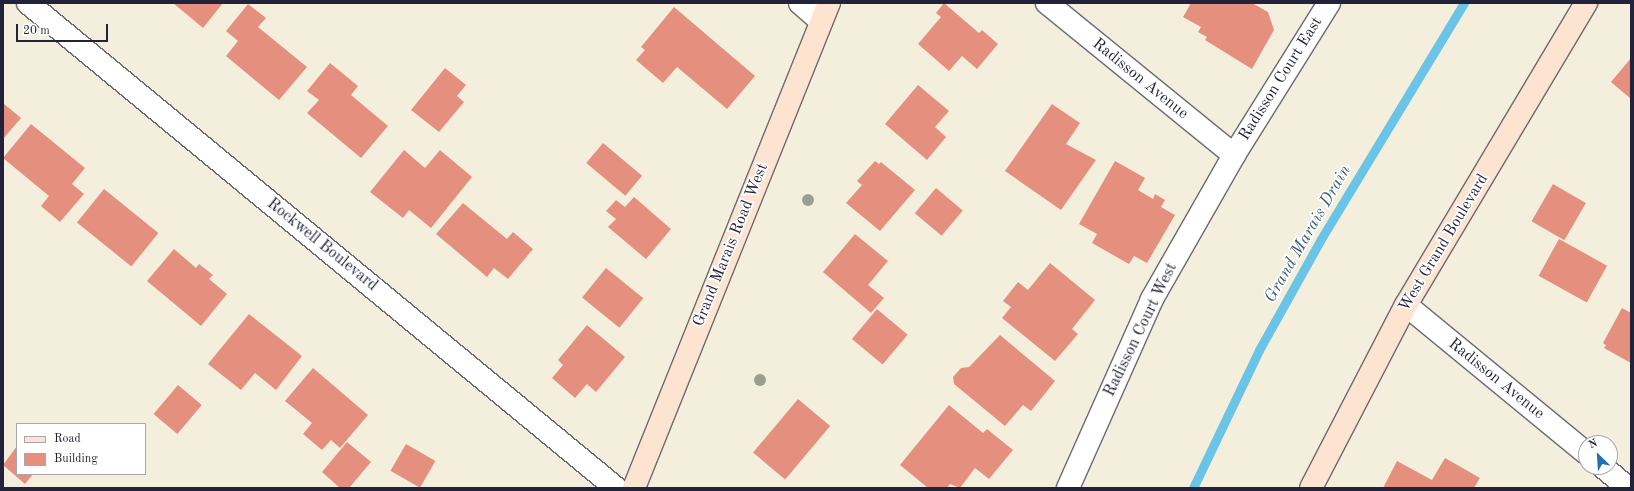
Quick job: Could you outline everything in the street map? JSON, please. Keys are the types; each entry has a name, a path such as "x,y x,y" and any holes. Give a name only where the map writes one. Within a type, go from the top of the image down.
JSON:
{"street":[{"name":"Rockwell Boulevard","path":"28,3 616,488"},
{"path":"800,3 825,12"},
{"name":"Radisson Avenue","path":"1047,3 1234,155"},
{"name":"Radisson Court East","path":"1234,155 1329,3"},
{"name":"West Grand Boulevard","path":"1311,488 1406,305 1586,3"},
{"name":"Grand Marais Road West","path":"634,488 825,12"},
{"name":"Radisson Court West","path":"1068,488 1152,299 1234,155"},
{"name":"Radisson Avenue","path":"1406,305 1578,446"},
{"path":"1613,475 1628,488"}],"building":[{"path":"173,3 223,3 203,28"},
{"path":"944,3 979,33 982,30 998,44 977,69 962,56 949,71 918,44 941,17 936,13"},
{"path":"1191,3 1252,3 1268,12 1274,30 1252,69 1205,40 1207,37 1198,32 1201,27 1183,17"},
{"path":"248,4 266,18 258,27 307,67 279,100 226,56 238,41 226,31"},
{"path":"674,7 755,76 727,109 677,67 663,83 636,60 645,50 641,47"},
{"path":"1631,58 1631,99 1611,82"},
{"path":"330,63 358,86 351,95 388,126 361,158 307,113 319,100 307,91"},
{"path":"445,68 466,85 457,96 464,102 439,132 411,110"},
{"path":"918,85 949,111 935,127 946,137 927,160 885,124"},
{"path":"3,103 21,118 3,139"},
{"path":"1052,104 1080,123 1066,144 1096,160 1061,210 1005,171"},
{"path":"31,124 85,168 72,184 84,194 60,222 41,206 49,196 3,158"},
{"path":"603,143 642,176 625,196 586,163"},
{"path":"404,150 425,168 440,150 472,177 431,228 409,210 403,218 370,192"},
{"path":"875,161 879,164 881,162 915,190 880,231 846,203 862,185 857,181"},
{"path":"1115,161 1145,178 1138,190 1153,199 1155,194 1165,200 1161,207 1175,215 1147,263 1134,256 1129,264 1092,243 1097,234 1079,224"},
{"path":"1553,184 1586,203 1564,240 1532,221"},
{"path":"936,188 963,210 942,236 915,213"},
{"path":"104,189 158,233 131,266 77,222"},
{"path":"634,197 671,229 646,259 608,227 616,219 606,211 616,200 625,207"},
{"path":"463,203 507,239 513,232 533,249 508,279 494,268 487,277 436,234"},
{"path":"855,234 888,261 868,285 884,298 871,313 823,272"},
{"path":"1559,239 1607,266 1587,302 1539,276"},
{"path":"174,249 196,268 199,264 213,275 209,279 227,294 201,326 147,281"},
{"path":"1050,263 1095,300 1072,329 1078,334 1055,361 1002,318 1011,307 1003,301 1018,282 1028,290"},
{"path":"606,268 643,298 619,328 582,298"},
{"path":"1622,308 1631,313 1631,363 1604,348 1606,345 1603,343"},
{"path":"877,309 908,335 883,365 852,339"},
{"path":"249,314 302,356 276,390 255,373 241,390 208,364"},
{"path":"587,325 625,357 596,392 587,384 575,398 552,378 563,365 558,360"},
{"path":"1000,335 1055,381 1031,411 1023,405 1005,426 954,384 953,377 961,368 969,367"},
{"path":"313,368 368,415 340,448 331,440 322,450 303,434 312,423 285,401"},
{"path":"178,385 202,405 177,434 154,414"},
{"path":"798,399 830,426 785,480 753,453"},
{"path":"949,405 983,433 987,429 1013,450 989,479 975,468 960,488 950,484 947,488 928,488 900,465"},
{"path":"347,442 371,462 349,488 340,488 322,472"},
{"path":"406,444 435,461 420,488 390,471"},
{"path":"16,447 16,475 32,475 25,484 3,465"},
{"path":"1445,458 1480,478 1474,488 1383,488 1397,461 1432,480"}],"waterway":[{"name":"Grand Marais Drain","path":"1193,488 1259,350 1321,239 1464,3"}]}
